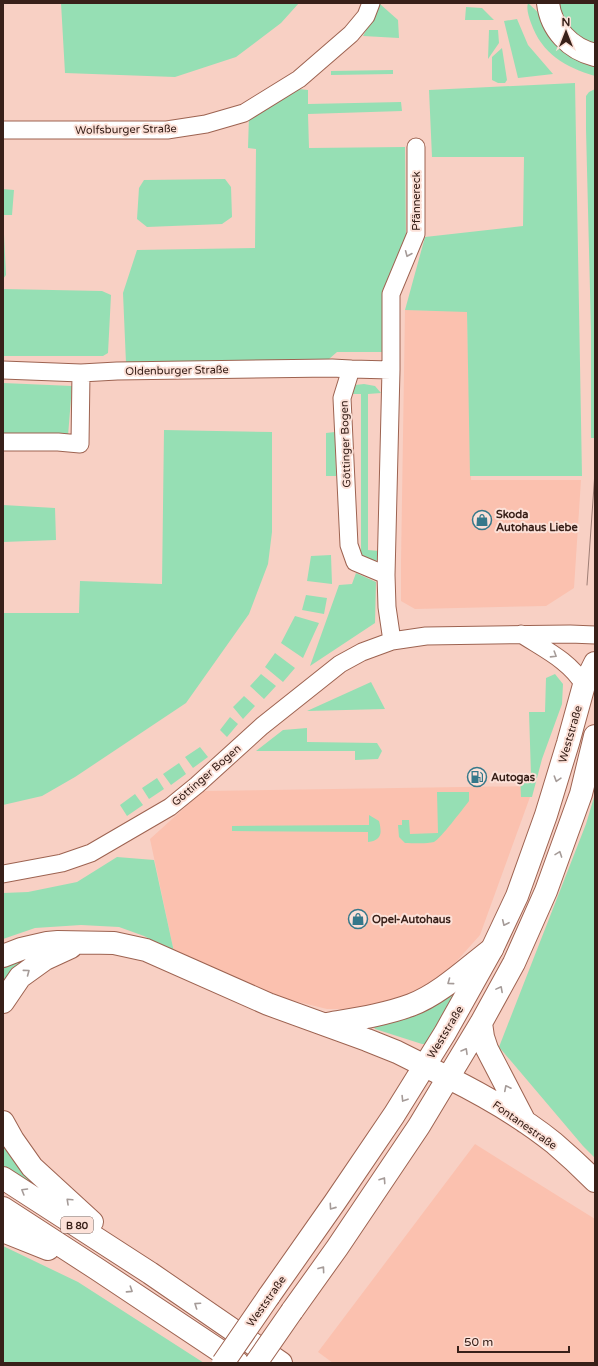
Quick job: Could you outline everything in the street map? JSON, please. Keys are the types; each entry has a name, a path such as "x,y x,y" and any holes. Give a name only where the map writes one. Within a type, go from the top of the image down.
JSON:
{"main road":[{"path":"548,3 554,23 563,37 576,48 595,55"},
{"name":"Weststraße","path":"223,1363 344,1190 394,1115 462,1004 492,949 517,896 546,815 584,685 595,663"},
{"path":"256,1363 337,1248 404,1149 449,1078 514,963 546,891 581,794 595,736"},
{"name":"Fontanestraße","path":"3,956 21,949 47,942 114,943 129,945 146,950 174,961 268,1004 397,1052 449,1078 525,1122 554,1143 595,1181"},
{"path":"3,1002 20,978 45,958 79,943"},
{"path":"325,1024 385,1013 412,1005 435,992 492,949"},
{"path":"481,1023 487,1049 525,1122"},
{"path":"3,1122 13,1140 32,1167 150,1273"},
{"name":"B 80","path":"3,1178 150,1273 280,1363"},
{"name":"B 80","path":"3,1208 238,1363"},
{"path":"3,1231 97,1269"}],"street":[{"name":"Wolfsburger Straße","path":"3,130 167,130 206,124 244,113 299,79 311,69 351,34 366,16 371,3"},
{"name":"Pfännereck","path":"391,370 391,294 416,234 416,147"},
{"path":"351,369 391,370 386,575 387,607 392,641"},
{"name":"Oldenburger Straße","path":"3,370 81,372 117,370 351,369"},
{"name":"Göttinger Bogen","path":"351,369 342,398 349,545 355,562 386,575"},
{"path":"3,442 58,442 80,444 81,372"},
{"path":"520,634 563,660 580,677 584,685"},
{"name":"Göttinger Bogen","path":"3,874 62,863 91,853 170,807 197,785 262,726 340,664 362,652 392,641 426,636 520,634 595,635"}],"shaded area":[{"path":"405,310 467,311 471,480 581,480 574,588 546,606 415,609 401,601"},
{"path":"534,786 480,935 447,972 421,991 385,1005 353,1009 327,1009 270,995 174,952 150,839 203,791"},
{"path":"475,1144 595,1219 595,1363 333,1363 318,1352"}],"green space":[{"path":"61,3 299,3 281,23 236,57 175,77 65,73"},
{"path":"528,3 595,61 595,76 564,63 548,51 541,43 531,23 527,5"},
{"path":"554,3 595,3 595,47 570,35"},
{"path":"380,4 398,20 399,38 363,36"},
{"path":"466,7 482,8 494,20 465,20"},
{"path":"517,19 528,45 553,74 518,78 504,21"},
{"path":"489,30 498,30 499,43 488,59"},
{"path":"502,48 507,80 505,83 498,83 492,80 492,57"},
{"path":"393,70 393,74 331,75 331,71"},
{"path":"575,83 582,476 470,476 467,312 405,310 425,237 523,226 524,157 432,157 429,90"},
{"path":"299,89 308,90 308,104 401,102 402,111 308,114 309,148 405,147 406,243 382,291 385,352 337,352 329,359 126,363 123,293 137,250 255,248 256,149 248,148 249,116"},
{"path":"595,89 595,438 591,438 591,331 586,96 589,92"},
{"path":"225,179 231,187 232,217 222,224 147,227 137,219 139,188 144,180"},
{"path":"3,189 14,190 12,215 3,215"},
{"path":"3,233 6,275 3,279"},
{"path":"3,289 102,291 111,295 108,353 103,356 3,356"},
{"path":"3,383 72,386 68,436 3,436"},
{"path":"364,384 375,386 381,393 368,394 368,550 379,551 378,558 374,564 353,551 361,550 361,394 352,394 355,385"},
{"path":"164,430 272,432 272,532 268,564 249,614 186,703 75,777 42,796 3,805 3,613 79,613 80,581 162,584"},
{"path":"335,432 336,476 326,476 326,433"},
{"path":"3,505 55,508 56,540 3,542"},
{"path":"331,555 332,584 307,581 311,556"},
{"path":"356,573 376,582 375,623 310,666 339,585 352,584"},
{"path":"306,595 327,598 324,614 302,610"},
{"path":"295,616 319,623 303,658 281,643"},
{"path":"275,653 295,668 283,682 265,667"},
{"path":"261,674 276,686 264,699 250,686"},
{"path":"555,674 563,684 562,704 542,759 532,797 521,797 520,775 531,775 529,712 545,712 546,678"},
{"path":"371,682 385,709 307,711"},
{"path":"244,696 255,706 243,719 233,707"},
{"path":"230,717 238,724 227,737 220,730"},
{"path":"307,728 307,742 377,743 382,751 378,759 355,760 355,751 256,751 283,730"},
{"path":"200,747 208,757 193,768 185,757"},
{"path":"179,763 186,774 171,785 163,774"},
{"path":"157,778 164,789 149,799 142,788"},
{"path":"437,792 469,792 469,801 446,830 434,842 405,843 399,837 398,825 402,825 402,820 409,820 410,834 438,833"},
{"path":"135,794 143,805 127,816 120,805"},
{"path":"595,794 595,1158 583,1146 499,1047 586,824"},
{"path":"369,815 379,821 381,832 376,840 368,842 368,832 232,831 232,826 369,825"},
{"path":"117,857 154,860 174,952 144,936 119,927 81,925 35,928 3,939 3,893 28,892 77,882"},
{"path":"44,951 3,984 3,964"},
{"path":"463,982 426,1044 375,1029 373,1026"},
{"path":"3,1133 65,1208 3,1170"},
{"path":"3,1246 78,1282 204,1363 3,1363"}],"tram line":[{"path":"587,585 595,472"}],"place":[{"name":"Skoda Autohaus Liebe","path":"482,520"},
{"name":"Autogas","path":"477,777"},
{"name":"Opel-Autohaus","path":"358,919"}]}
